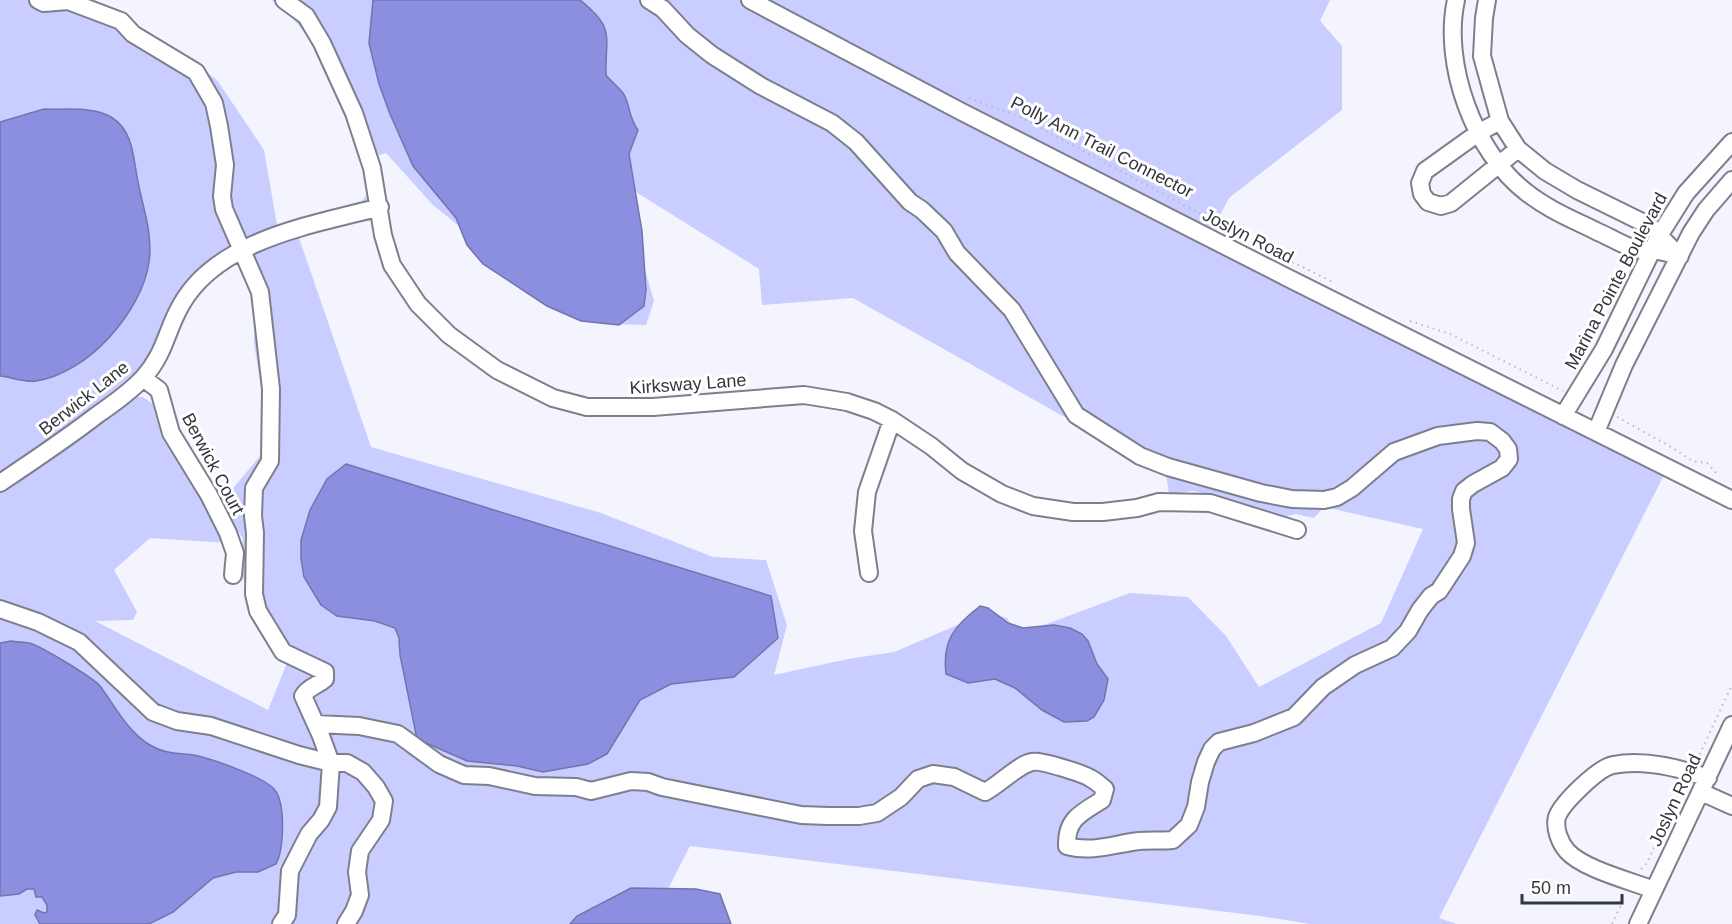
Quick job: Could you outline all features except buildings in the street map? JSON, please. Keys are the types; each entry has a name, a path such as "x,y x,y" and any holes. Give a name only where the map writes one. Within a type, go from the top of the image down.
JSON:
{"street":[{"path":"38,0 44,3 68,1 121,21 134,34 196,72 214,104 225,165 222,196 224,209 260,292 271,404 270,461 254,488 254,594 258,611 283,652 326,672 325,679 307,689 303,696 331,763 328,807 309,834 290,871 287,915 281,924"},
{"name":"Kirksway Lane","path":"284,0 306,16 322,43 363,140 372,168 383,235 392,265 418,304 449,335 497,370 553,398 587,408 620,408 804,395 847,402 892,420 931,446 962,471 1002,494 1033,506 1072,513 1137,508 1159,502 1210,503 1297,530"},
{"path":"316,724 358,726 398,735 439,764 464,775 489,776 535,786 576,787 591,791 631,781 648,782 662,787 779,811 828,816 877,813 902,797 918,779 933,774 954,777 985,792 999,784 1012,772 1032,762 1042,763 1088,776 1105,789 1101,800 1080,813 1070,824 1066,833 1067,846 1080,850 1107,848 1140,841 1173,840 1189,825 1196,807 1206,762 1212,749 1219,742 1294,717 1323,687 1355,665 1392,648 1408,632 1420,610 1431,596 1439,591 1462,556 1466,543 1461,509 1464,491 1502,468 1509,459 1508,449 1490,432 1478,431 1437,436 1394,452 1352,488 1337,497 1324,500 1292,499 1261,493 1168,467 1140,456 1076,415 1012,310 957,253 944,231 910,202 856,142 832,123 761,86 712,55 687,35 663,9 649,0"},
{"name":"Joslyn Road","path":"750,0 962,112 1288,278 1732,500"},
{"path":"1456,0 1453,15 1455,58 1461,92 1478,133 1499,165 1526,192 1562,214 1637,250 1655,243"},
{"path":"1487,0 1482,56 1500,121 1518,149 1545,171 1577,190 1650,226 1655,243 1680,256"},
{"path":"1500,121 1478,133 1425,171 1420,183 1422,194 1428,202 1441,206 1451,202 1518,149"},
{"name":"Marina Pointe Boulevard","path":"1563,416 1604,349 1655,243 1686,193 1732,142"},
{"path":"1596,432 1624,366 1680,256 1706,210 1732,180"},
{"name":"Berwick Lane","path":"0,483 69,436 143,378 161,354 181,305 202,276 242,250 284,233 380,207"},
{"name":"Berwick Court","path":"143,378 159,390 171,433 228,533 235,553 233,575"},
{"path":"869,573 863,531 867,492 892,420"},
{"path":"0,609 38,622 79,642 153,712 177,720 211,726 299,755 331,763 347,763 363,772 384,801 381,820 360,851 357,872 360,895 346,924"},
{"name":"Joslyn Road","path":"1638,924 1732,725"},
{"path":"1654,890 1585,864 1568,852 1559,839 1557,819 1566,803 1610,766 1626,763 1688,772 1732,806"}],"path":[{"name":"Polly Ann Trail Connector","path":"962,95 1018,116 1254,243"},
{"path":"1271,252 1339,286"},
{"path":"1402,319 1450,334 1575,397"},
{"path":"1605,412 1673,448 1692,461 1707,463 1721,477"},
{"path":"1612,924 1636,873 1647,863 1658,839 1659,824 1677,782 1695,762 1732,685"}],"shaded area":[{"path":"0,0 93,0 169,45 217,80 264,150 277,225 360,203 367,195 369,188 355,140 315,45 285,9 271,0 1330,0 1320,21 1342,46 1342,110 1229,198 1205,244 1664,475 1439,918 1457,924 1310,924 690,846 650,924 0,924","holes":["386,153 433,205 490,251 607,324 646,325 654,301 630,219 628,187 759,269 762,305 853,298 1166,474 1169,494 1193,491 1216,496 1281,518 1296,514 1314,518 1324,507 1423,529 1381,623 1259,687 1226,636 1188,597 1130,593 1017,635 1007,618 988,612 894,652 774,675 787,625 766,560 713,557 601,513 371,447 298,235 362,218 372,222 378,230 391,227 376,156","254,251 254,343 270,444 220,504 243,539 239,572 244,580 258,630 289,658 268,710 95,621 133,620 137,612 114,570 150,538 228,543 162,438 152,403 143,397 133,397 164,360 175,340 183,315 211,274"]}],"water":[{"path":"373,0 580,0 599,18 604,26 607,41 606,75 623,93 632,120 638,130 629,154 642,231 646,290 644,306 619,325 581,321 547,306 483,264 467,245 456,218 413,166 390,114 379,84 369,43"},
{"path":"44,109 96,111 119,123 131,146 149,231 150,252 144,281 136,301 109,338 74,366 55,376 27,381 0,376 0,122"},
{"path":"346,464 771,596 778,638 734,677 671,684 640,700 607,754 588,764 543,772 517,766 467,761 417,739 400,655 399,638 395,628 375,621 337,616 321,605 304,577 301,540 310,510 327,479"},
{"path":"980,606 988,608 1008,623 1023,628 1054,625 1070,628 1082,634 1088,641 1097,664 1108,679 1104,700 1094,717 1087,721 1064,722 1042,710 1015,688 995,679 968,683 946,674 946,652 952,635 963,620"},
{"path":"11,641 35,645 66,662 95,682 135,733 155,748 166,752 194,755 224,764 259,779 274,789 278,795 282,814 281,848 276,864 258,872 236,872 213,878 173,912 149,924 40,924 35,915 37,910 47,912 47,905 42,897 36,897 34,889 27,889 19,894 0,896 0,643"},
{"path":"631,888 696,889 720,894 731,924 570,924 577,916"}]}
